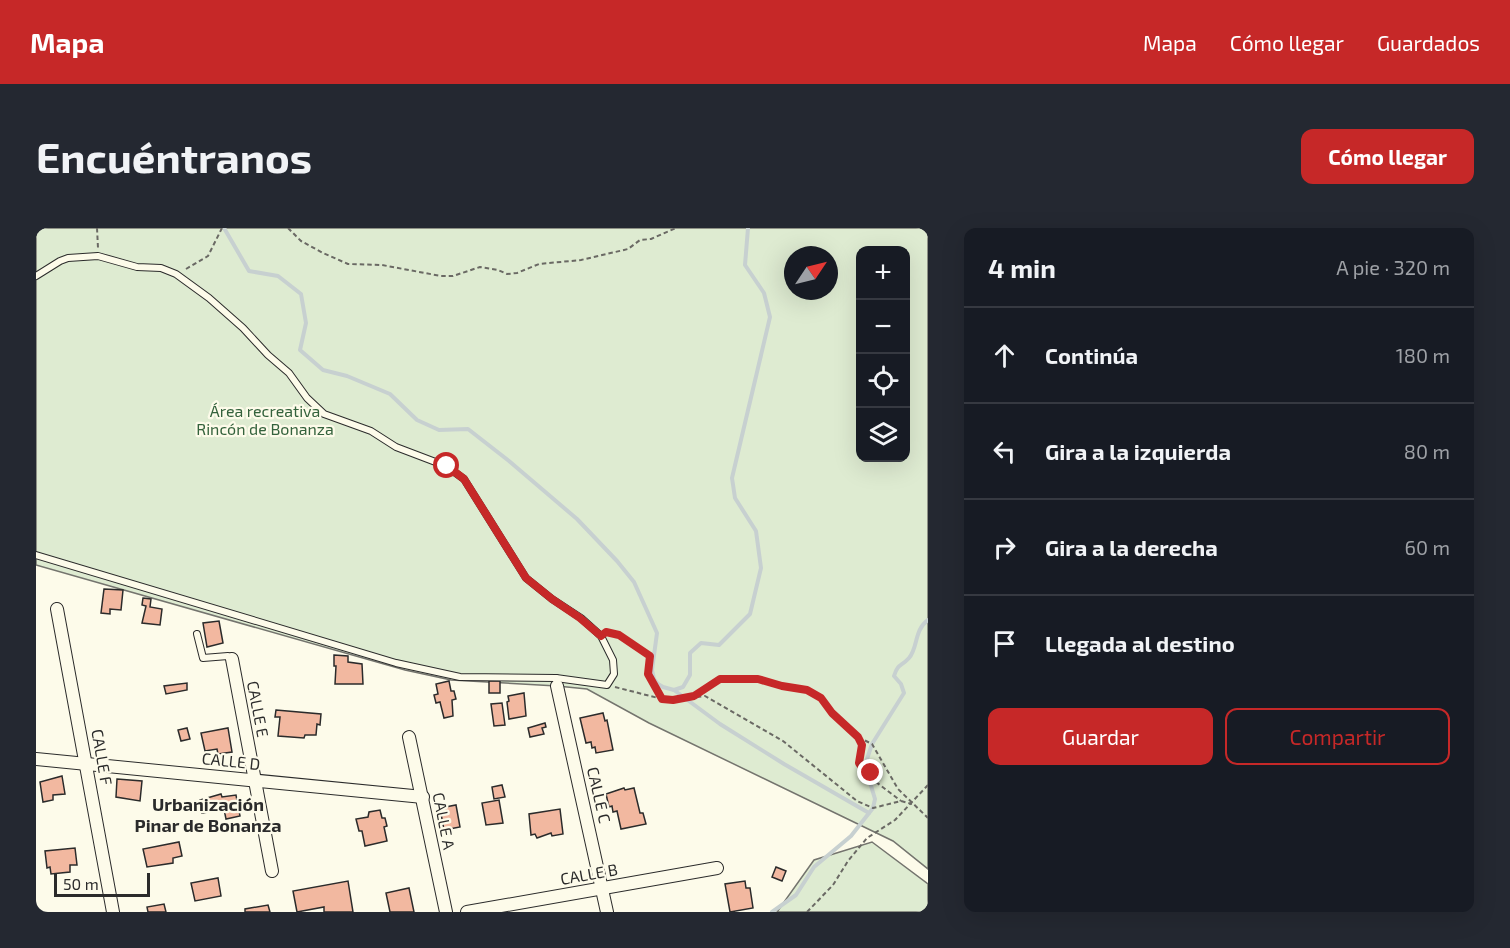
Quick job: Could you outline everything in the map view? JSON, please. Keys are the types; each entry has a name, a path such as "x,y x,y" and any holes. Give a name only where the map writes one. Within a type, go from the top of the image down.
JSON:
{"street":[{"name":"CALLE F","path":"57,609 87,763 112,912"},
{"name":"CALLE E","path":"232,659 272,871"},
{"name":"CALLE C","path":"556,682 607,912"},
{"name":"CALLE A","path":"409,736 446,912"},
{"name":"CALLE D","path":"36,759 423,797"},
{"name":"CALLE B","path":"467,912 717,868"}],"lane":[{"path":"36,276 68,258 98,256 137,267 161,268 176,274 209,298 243,328 268,355 289,373 307,398 324,414 370,430 396,447 447,466 464,479 526,578 601,636 613,660 614,674 606,685 460,677 423,670 36,555"},
{"path":"197,634 203,658 228,656 232,659"}],"path":[{"path":"97,228 98,256"},
{"path":"176,274 208,256 222,228"},
{"path":"288,228 301,241 348,264 382,265 441,276 453,276 480,267 507,274 517,273 539,264 581,260 628,249 640,240 651,239 676,228"},
{"path":"601,636 606,632 619,635 650,656 648,674 662,699"},
{"path":"694,696 720,679 727,678 758,679 807,690 821,698 832,713 858,737 872,744 898,789 928,818"},
{"path":"606,685 662,699 705,696 783,741 857,801 873,808 901,801"},
{"path":"858,737 862,745 859,763 863,769 868,770 872,779 901,801 912,804"},
{"path":"807,912 833,885 848,861 867,838 895,820 928,785"}],"green space":[{"name":"Área recreativa Rincón de Bonanza","path":"36,228 928,228 928,869 893,841 649,723 587,689 451,680 405,670 36,565"},
{"path":"872,842 928,884 928,912 777,912 814,860"}],"building":[{"path":"104,589 123,590 121,610 110,609 110,614 101,613"},
{"path":"143,598 151,599 150,607 162,609 160,625 142,623 146,606 142,605"},
{"path":"219,621 223,643 207,647 203,623"},
{"path":"334,655 348,656 348,662 362,664 363,684 335,684"},
{"path":"449,681 456,699 452,700 453,716 444,718 440,702 436,703 434,695 438,694 436,684"},
{"path":"489,681 500,681 500,693 489,693"},
{"path":"187,683 187,690 166,694 164,686"},
{"path":"524,693 526,716 509,719 508,696"},
{"path":"502,703 505,725 494,726 491,704"},
{"path":"276,710 321,714 316,735 305,735 304,738 278,736 280,717 275,717"},
{"path":"603,713 605,721 607,720 613,750 596,753 591,742 586,743 580,718"},
{"path":"545,723 546,727 542,728 544,734 530,737 528,728"},
{"path":"187,728 190,739 181,741 178,730"},
{"path":"228,728 232,752 218,754 217,749 205,751 201,733"},
{"path":"62,776 65,794 53,795 53,800 43,802 40,782"},
{"path":"117,779 142,781 140,801 116,797"},
{"path":"502,785 505,797 494,799 492,787"},
{"path":"624,788 625,790 634,788 640,813 643,813 646,824 621,829 617,811 613,812 612,806 609,807 606,794"},
{"path":"221,794 222,797 236,795 240,816 226,819 224,809 202,813 200,800"},
{"path":"499,800 503,823 486,825 482,803"},
{"path":"456,805 460,827 444,830 440,808"},
{"path":"560,809 563,834 552,836 551,833 537,838 535,834 531,835 529,814"},
{"path":"380,810 387,826 384,827 387,841 365,846 362,831 359,831 356,819 368,817 369,812"},
{"path":"179,842 182,856 173,858 173,863 147,867 143,849"},
{"path":"75,848 77,865 70,865 70,872 51,874 50,867 47,868 45,851"},
{"path":"776,867 786,871 782,881 772,877"},
{"path":"218,878 221,896 195,901 191,883"},
{"path":"348,881 353,912 324,912 324,907 297,912 293,891"},
{"path":"745,881 746,888 750,888 753,908 730,912 725,884"},
{"path":"409,888 414,912 390,912 386,893"},
{"path":"164,904 166,912 148,912 147,907"},
{"path":"268,905 270,912 245,912 245,909"}],"waterway":[{"path":"224,228 249,271 278,276 301,294 306,323 300,350 323,370 347,376 390,394 417,420 439,430 468,429 577,519 617,561 634,582 657,633 652,670 658,684 674,690 720,724 869,813"},
{"path":"674,690 683,687 690,675 690,653 701,643 719,645 750,614 761,568 756,531 735,498 732,478 770,317 764,293 745,265 748,228"},
{"path":"772,912 796,895 814,867 851,836 873,808 875,799 869,779 867,759 872,744 904,693 901,684 894,676 895,672 912,654 920,629 928,620"}],"district":[{"name":"Urbanización Pinar de Bonanza","path":"208,815"}],"route":[{"path":"447,466 464,479 526,578 601,636 606,632 619,635 650,656 648,674 662,699 673,700 694,696 720,679 733,678 758,679 807,690 821,698 832,713 858,737 862,745 859,763 863,769 871,773"}]}
